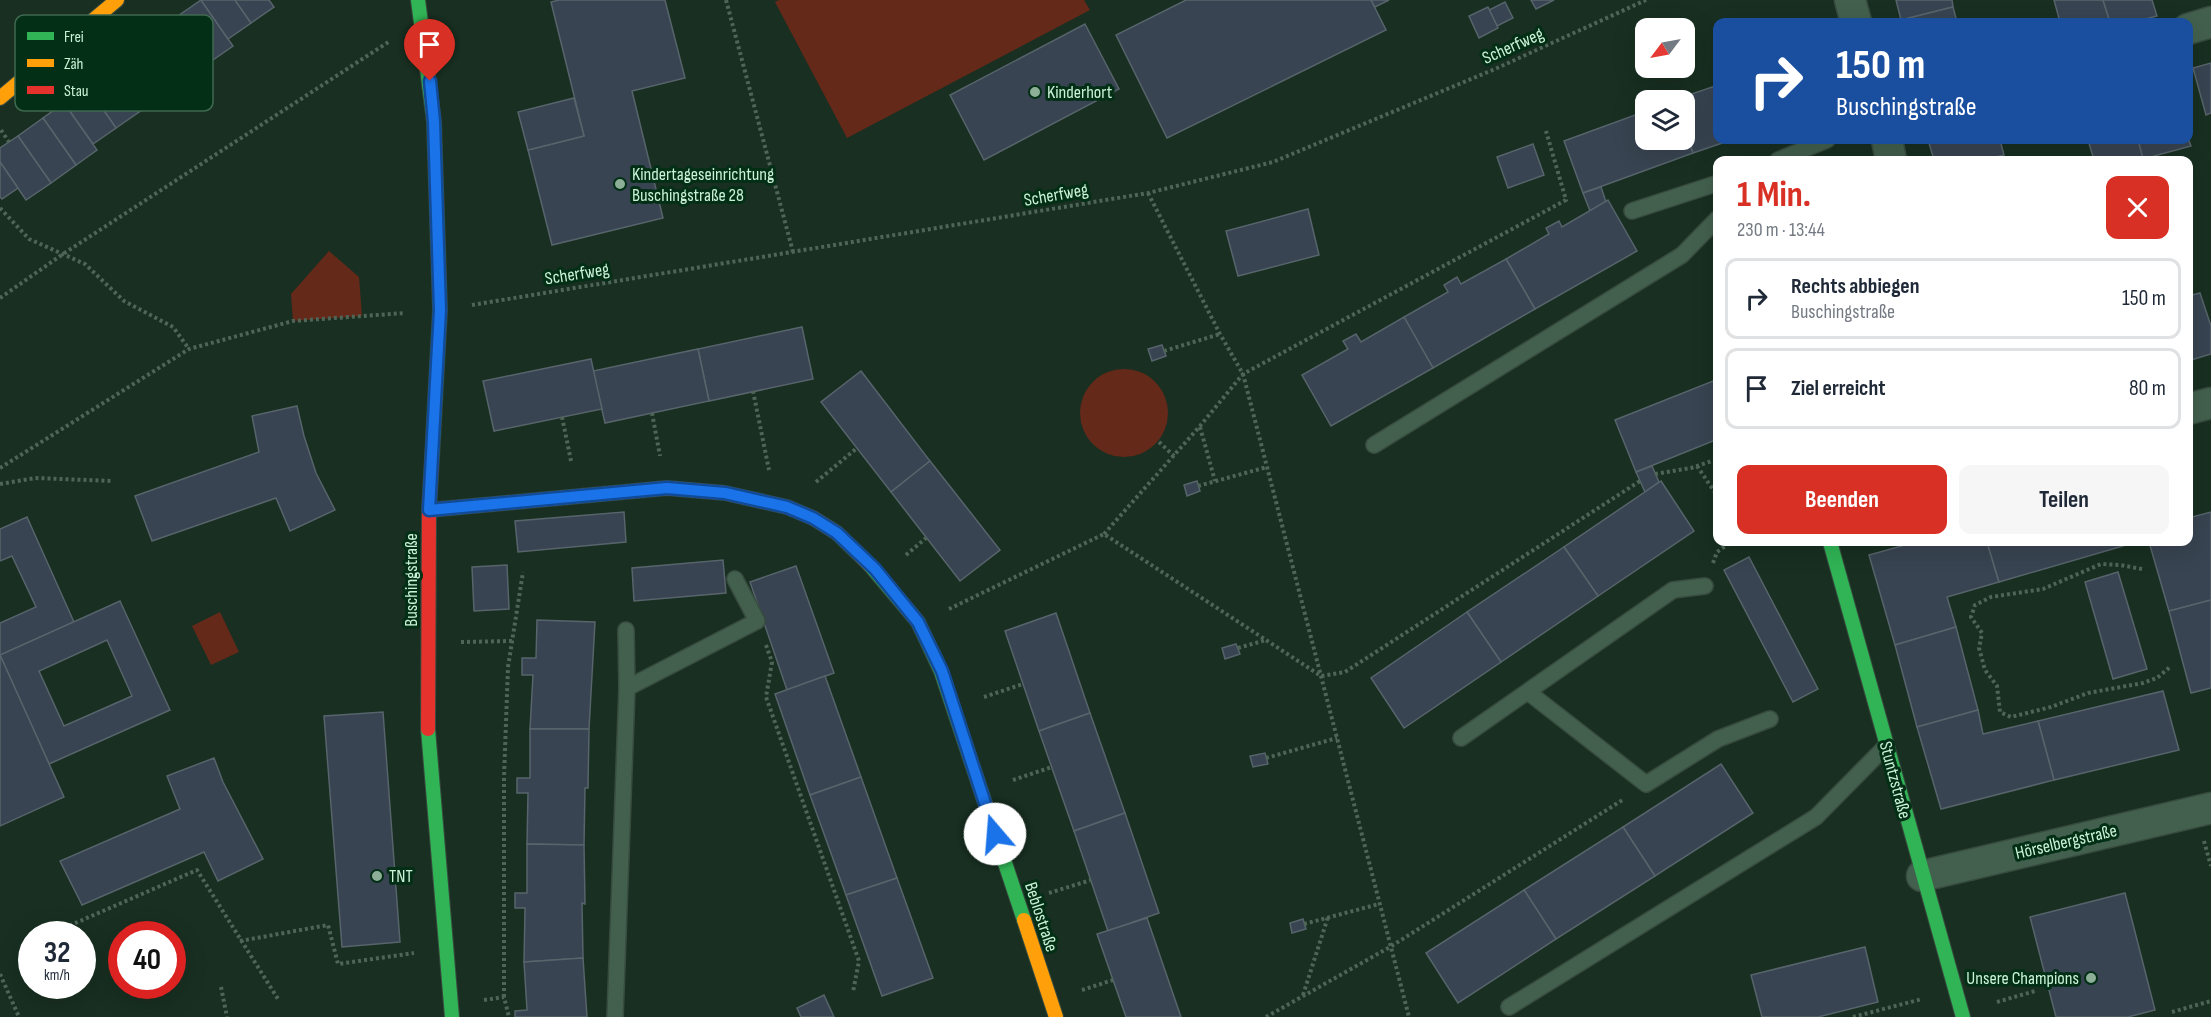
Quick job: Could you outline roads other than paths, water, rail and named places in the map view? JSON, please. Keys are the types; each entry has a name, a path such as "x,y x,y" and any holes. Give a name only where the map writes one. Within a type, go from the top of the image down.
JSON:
{"street":[{"path":"99,15 117,0"},
{"name":"Buschingstraße","path":"418,0 434,122 440,310 429,510 428,735 452,1017"},
{"path":"1850,0 1855,18"},
{"path":"2193,27 2211,22"},
{"path":"0,98 15,85"},
{"path":"2193,408 2211,403"},
{"name":"Beblostraße","path":"429,510 667,488 725,493 787,507 813,518 837,533 875,569 918,622 942,671 1056,1017"},
{"name":"Stuntzstraße","path":"1831,546 1963,1017"},
{"name":"Hörselbergstraße","path":"1922,876 2211,808"}],"lane":[{"path":"1788,156 1817,144"},
{"path":"1632,211 1713,185"},
{"path":"1374,445 1682,255 1713,223"},
{"path":"627,688 757,621 735,579"},
{"path":"1461,738 1674,590 1705,586"},
{"path":"615,1017 627,688 626,630"},
{"path":"1528,692 1646,784 1718,739 1770,719"},
{"path":"1509,1007 1816,817 1886,746"}],"place":[{"name":"Kinderhort","path":"1035,92"},
{"name":"Kindertageseinrichtung Buschingstraße 28","path":"620,184"},
{"name":"TNT","path":"377,876"},
{"name":"Unsere Champions","path":"2091,978"}]}
